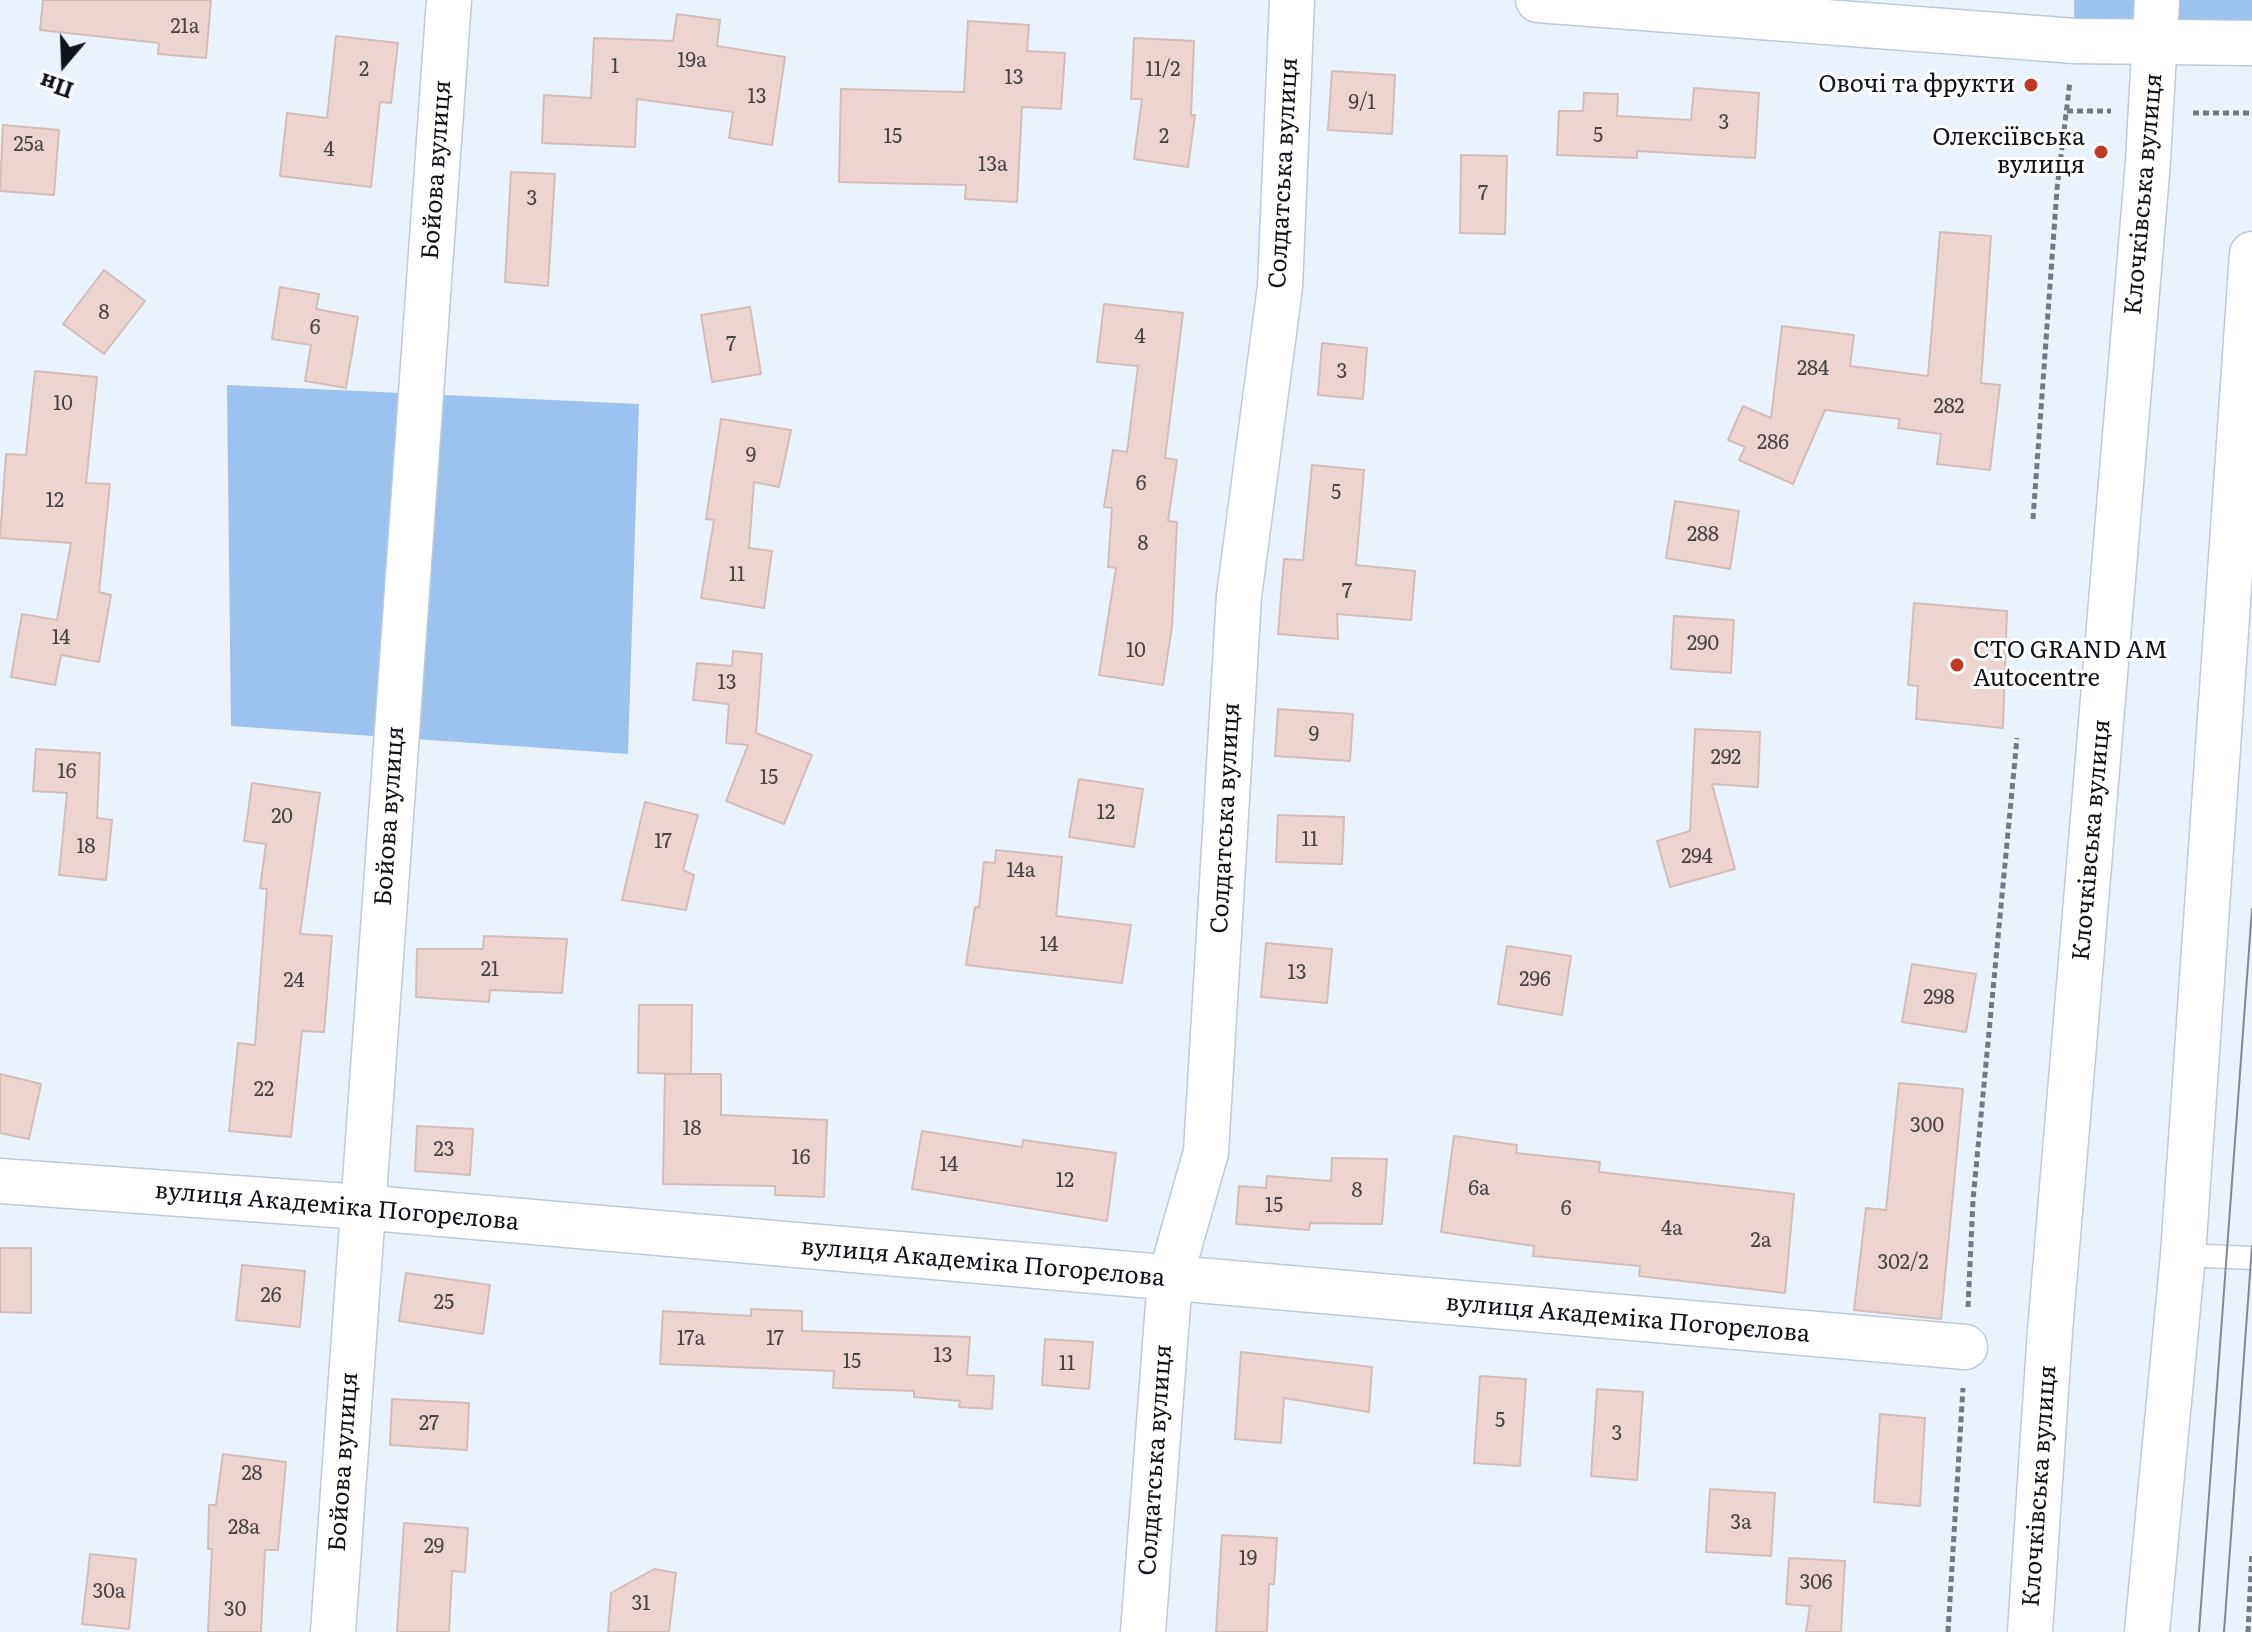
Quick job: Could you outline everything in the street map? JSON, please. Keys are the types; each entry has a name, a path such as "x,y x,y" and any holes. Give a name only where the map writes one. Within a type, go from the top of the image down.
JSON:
{"street":[{"name":"Бойова вулиця","path":"333,1632 449,0"},
{"name":"Солдатська вулиця","path":"1143,1632 1170,1279 1206,1152 1239,596 1280,287 1292,0"},
{"name":"Клочківська вулиця","path":"2030,1632 2050,1331 2156,43 2157,0"},
{"path":"1564,1 2075,41 2252,43"},
{"path":"2147,1632 2183,1255 2252,254"},
{"name":"вулиця Академіка Погорєлова","path":"0,1181 361,1207 1965,1347"}],"lane":[{"path":"2183,1255 2252,1258"}],"path":[{"path":"2033,519 2057,189 2075,41"},
{"path":"1948,1632 1973,1200 2017,738"},
{"path":"2248,1632 2252,1552"}],"shaded area":[{"path":"2074,0 2252,0 2252,43 2075,41"},
{"path":"227,385 639,404 628,754 231,726"}],"building":[{"path":"43,0 211,0 206,58 158,54 159,43 40,30"},
{"path":"677,14 720,20 717,46 785,57 772,145 729,138 733,112 637,99 635,147 542,143 544,95 591,98 594,38 673,41"},
{"path":"968,21 1029,25 1027,51 1065,53 1061,109 1022,107 1017,202 965,199 966,185 839,182 841,89 964,92"},
{"path":"336,36 398,43 391,103 380,102 371,187 280,176 287,113 327,118"},
{"path":"1134,38 1194,41 1191,115 1195,115 1188,167 1134,159 1142,99 1131,99"},
{"path":"1332,71 1395,75 1392,134 1328,130"},
{"path":"1694,88 1759,93 1755,158 1637,151 1637,158 1557,155 1559,111 1583,111 1584,93 1618,94 1617,116 1691,120"},
{"path":"3,125 59,130 54,195 0,191"},
{"path":"1461,155 1507,156 1505,234 1460,233"},
{"path":"511,172 555,174 548,286 505,282"},
{"path":"1940,232 1991,236 1981,383 2000,385 1990,470 1937,464 1941,434 1898,428 1900,419 1825,410 1793,484 1739,460 1745,447 1728,440 1743,406 1771,418 1782,326 1854,335 1850,366 1928,376"},
{"path":"104,270 145,301 104,354 63,324"},
{"path":"280,287 319,294 316,309 358,317 346,388 305,381 311,345 272,339"},
{"path":"1104,304 1183,313 1165,458 1177,460 1168,521 1177,522 1172,627 1163,685 1099,675 1116,568 1108,567 1112,508 1104,507 1113,450 1127,452 1138,366 1097,362"},
{"path":"750,307 761,374 712,382 701,315"},
{"path":"1322,343 1367,348 1363,399 1318,395"},
{"path":"35,371 97,377 86,483 110,484 99,592 111,595 99,662 61,655 55,685 11,677 22,614 57,620 71,543 0,538 6,454 26,455"},
{"path":"721,419 791,430 779,487 754,482 749,548 772,551 764,608 701,598 714,520 706,519"},
{"path":"1312,465 1364,470 1356,565 1415,571 1411,620 1337,614 1338,639 1278,634 1284,559 1303,560"},
{"path":"1675,501 1739,511 1730,569 1666,558"},
{"name":"СТО GRAND AM Autocentre","path":"1914,603 2007,611 2003,728 1916,719 1918,686 1908,685"},
{"path":"1674,616 1734,620 1731,673 1671,669"},
{"path":"733,651 762,654 756,733 812,755 784,824 726,801 748,745 726,743 729,704 693,700 697,663 732,666"},
{"path":"1278,709 1353,714 1350,761 1275,756"},
{"path":"1695,729 1760,732 1758,787 1712,784 1735,869 1670,887 1657,841 1690,831"},
{"path":"36,749 100,753 97,818 112,820 106,880 59,875 67,793 33,791"},
{"path":"1079,779 1143,789 1134,847 1069,837"},
{"path":"252,783 320,793 300,934 332,936 324,1032 302,1031 291,1137 229,1131 238,1043 255,1045 267,889 260,888 266,844 244,841"},
{"path":"645,802 698,815 683,870 694,875 686,910 622,900"},
{"path":"1278,815 1344,817 1342,864 1276,862"},
{"path":"996,850 1062,857 1056,916 1131,925 1122,983 966,965 975,907 979,907 984,862 995,863"},
{"path":"484,936 567,939 562,993 490,990 489,1002 416,997 417,949 483,949"},
{"path":"1266,943 1332,949 1327,1003 1261,997"},
{"path":"1507,946 1571,956 1562,1015 1498,1004"},
{"path":"1912,964 1976,974 1966,1032 1902,1022"},
{"path":"639,1005 692,1005 691,1074 638,1073"},
{"path":"0,1074 41,1084 29,1139 0,1133"},
{"path":"665,1074 721,1074 721,1115 827,1120 824,1197 775,1195 775,1186 663,1184"},
{"path":"1899,1083 1963,1089 1941,1319 1854,1310 1866,1208 1886,1210"},
{"path":"417,1126 473,1129 470,1175 415,1171"},
{"path":"922,1131 1022,1147 1023,1140 1116,1153 1107,1221 912,1189"},
{"path":"1454,1136 1517,1145 1516,1153 1600,1162 1599,1172 1794,1194 1785,1293 1639,1276 1640,1266 1533,1256 1534,1246 1441,1232"},
{"path":"1332,1158 1387,1159 1382,1224 1310,1223 1309,1230 1236,1224 1239,1186 1266,1188 1267,1176 1331,1181"},
{"path":"0,1248 31,1248 31,1313 0,1312"},
{"path":"242,1265 305,1271 300,1327 236,1320"},
{"path":"406,1273 490,1285 483,1334 399,1321"},
{"path":"751,1309 802,1311 802,1331 970,1337 967,1375 994,1376 992,1409 959,1407 960,1401 914,1397 914,1391 833,1388 834,1371 660,1364 663,1311 751,1316"},
{"path":"1045,1339 1093,1342 1089,1389 1042,1385"},
{"path":"1241,1352 1372,1367 1369,1412 1284,1398 1281,1443 1235,1439"},
{"path":"1480,1376 1526,1379 1520,1466 1474,1463"},
{"path":"1597,1389 1643,1392 1637,1480 1591,1476"},
{"path":"392,1399 469,1403 467,1450 390,1445"},
{"path":"1880,1414 1925,1418 1920,1506 1874,1502"},
{"path":"223,1454 286,1462 278,1550 265,1550 261,1632 208,1632 212,1549 208,1549 209,1505 216,1505"},
{"path":"1710,1489 1775,1493 1771,1556 1706,1552"},
{"path":"404,1523 468,1528 465,1572 452,1571 449,1632 397,1632"},
{"path":"1222,1535 1277,1538 1274,1584 1269,1584 1267,1632 1216,1632"},
{"path":"90,1554 136,1559 129,1629 82,1624"},
{"path":"1789,1558 1845,1561 1841,1632 1806,1632 1810,1606 1786,1604"},
{"path":"654,1569 676,1573 669,1632 608,1632 611,1593"}],"tram line":[{"path":"2199,1632 2252,909"},
{"path":"2224,1632 2252,1246"}],"place":[{"name":"Овочі та фрукти","path":"2031,85"},
{"name":"Олексіївська вулиця","path":"2101,152"},
{"name":"СТО GRAND AM Autocentre","path":"1957,665"}]}
